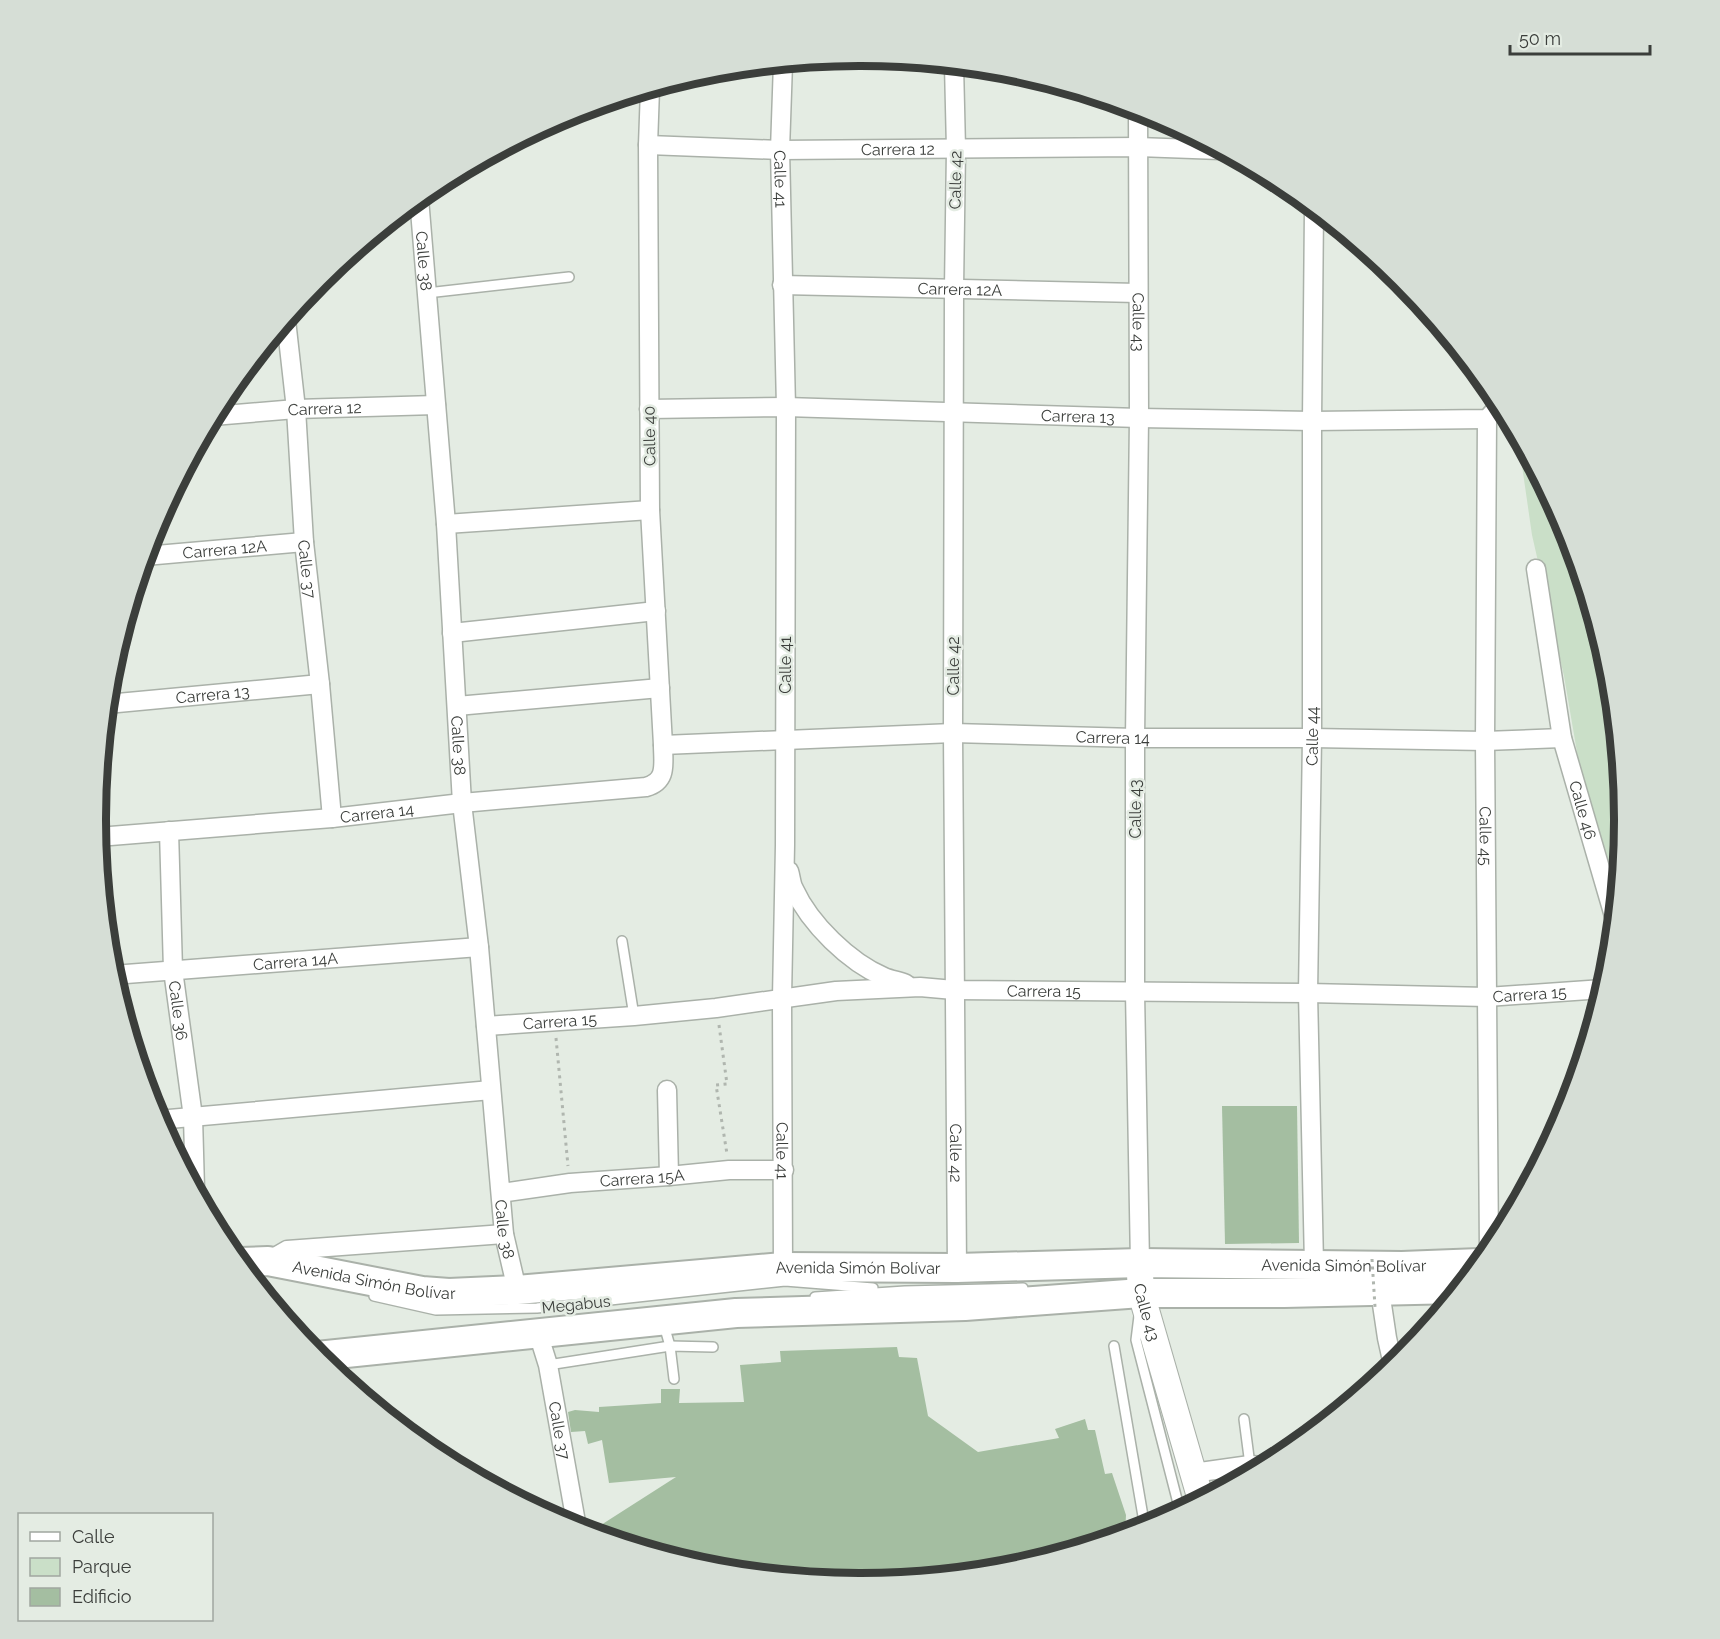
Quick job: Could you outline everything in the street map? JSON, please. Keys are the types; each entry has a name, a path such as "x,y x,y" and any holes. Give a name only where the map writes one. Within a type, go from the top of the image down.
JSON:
{"main road":[{"name":"Avenida Simón Bolívar","path":"250,1262 268,1262 422,1291 449,1293 517,1290 783,1267 957,1268 1140,1263 1402,1266 1469,1263"},
{"path":"1141,1293 1157,1288 1314,1264"},
{"name":"Avenida Simón Bolívar","path":"330,1355 538,1333 666,1333 736,1313 965,1306 1141,1293 1377,1299 1448,1290"}],"street":[{"name":"Calle 41","path":"783,70 780,150 786,407 785,845 782,998 783,1267"},
{"name":"Calle 42","path":"954,72 956,149 953,733 957,1268"},
{"name":"Calle 40","path":"650,97 650,510 663,745 662,776 657,782"},
{"name":"Calle 43","path":"1138,119 1139,418 1135,992 1141,1293 1199,1492"},
{"name":"Carrera 12","path":"648,145 780,150 1138,147 1203,149"},
{"name":"Calle 38","path":"420,208 446,524 462,803 479,947 504,1234 517,1290"},
{"name":"Calle 44","path":"1314,218 1312,738 1308,993 1314,1264"},
{"name":"Carrera 12A","path":"782,285 1138,293"},
{"name":"Calle 37","path":"287,330 296,409 304,542 332,818"},
{"name":"Carrera 12","path":"224,415 296,409 436,405"},
{"name":"Carrera 13","path":"649,409 786,407 1312,422 1487,419"},
{"path":"1487,419 1494,412"},
{"name":"Calle 45","path":"1487,419 1485,741 1489,1235"},
{"path":"446,524 650,510"},
{"name":"Carrera 12A","path":"155,555 304,542"},
{"name":"Calle 46","path":"1536,570 1562,738 1609,899"},
{"path":"452,633 656,611"},
{"name":"Carrera 13","path":"116,703 320,684"},
{"path":"457,706 660,688"},
{"name":"Carrera 14","path":"663,745 953,733 1135,738 1485,741 1562,738"},
{"name":"Carrera 14","path":"107,836 332,818 462,803 646,787 657,782"},
{"name":"Calle 36","path":"169,831 173,970 194,1117 195,1173"},
{"path":"785,845 792,888 830,939 862,965 884,977 920,987"},
{"name":"Carrera 14A","path":"123,974 479,947"},
{"name":"Carrera 15","path":"486,1026 716,1008 836,991 920,987 954,990 1487,997 1594,990"},
{"path":"169,1119 491,1090"},
{"path":"667,1090 669,1176"},
{"name":"Carrera 15A","path":"501,1193 570,1183 729,1170 784,1170"},
{"path":"268,1262 287,1250 504,1234"},
{"path":"1377,1299 1391,1354"},
{"name":"Calle 37","path":"538,1333 548,1365 575,1517"},
{"path":"1193,1473 1245,1467"}],"lane":[{"path":"427,293 569,277"},
{"path":"622,941 634,1016"},
{"name":"Megabus","path":"370,1295 436,1310 537,1308 785,1281 905,1291"},
{"name":"Megabus","path":"810,1297 905,1291 1029,1288"},
{"path":"1141,1293 1136,1340 1178,1502"},
{"name":"Megabus","path":"503,1327 751,1302"},
{"path":"666,1333 674,1378"},
{"path":"548,1365 666,1333 713,1347"},
{"path":"1114,1346 1143,1518"},
{"path":"1244,1419 1255,1461"}],"path":[{"path":"716,1008 727,1084 716,1085 729,1170"},
{"path":"554,1022 570,1183"},
{"path":"1372,1259 1377,1299"}],"green space":[{"path":"1521,458 1536,486 1574,577 1599,672 1612,770 1614,820 1612,872 1578,758 1564,676 1532,535"}],"building":[{"path":"1222,1106 1297,1106 1299,1243 1225,1244"},
{"path":"897,1347 899,1357 917,1358 928,1416 978,1452 1059,1438 1055,1429 1085,1419 1088,1430 1095,1430 1105,1474 1112,1473 1126,1515 1126,1524 1055,1547 1007,1559 958,1567 860,1573 762,1567 713,1559 665,1547 599,1526 676,1477 609,1483 602,1440 588,1444 585,1431 571,1432 568,1412 575,1410 599,1412 599,1407 661,1403 661,1389 680,1389 679,1403 744,1402 740,1365 781,1362 780,1351"}]}
